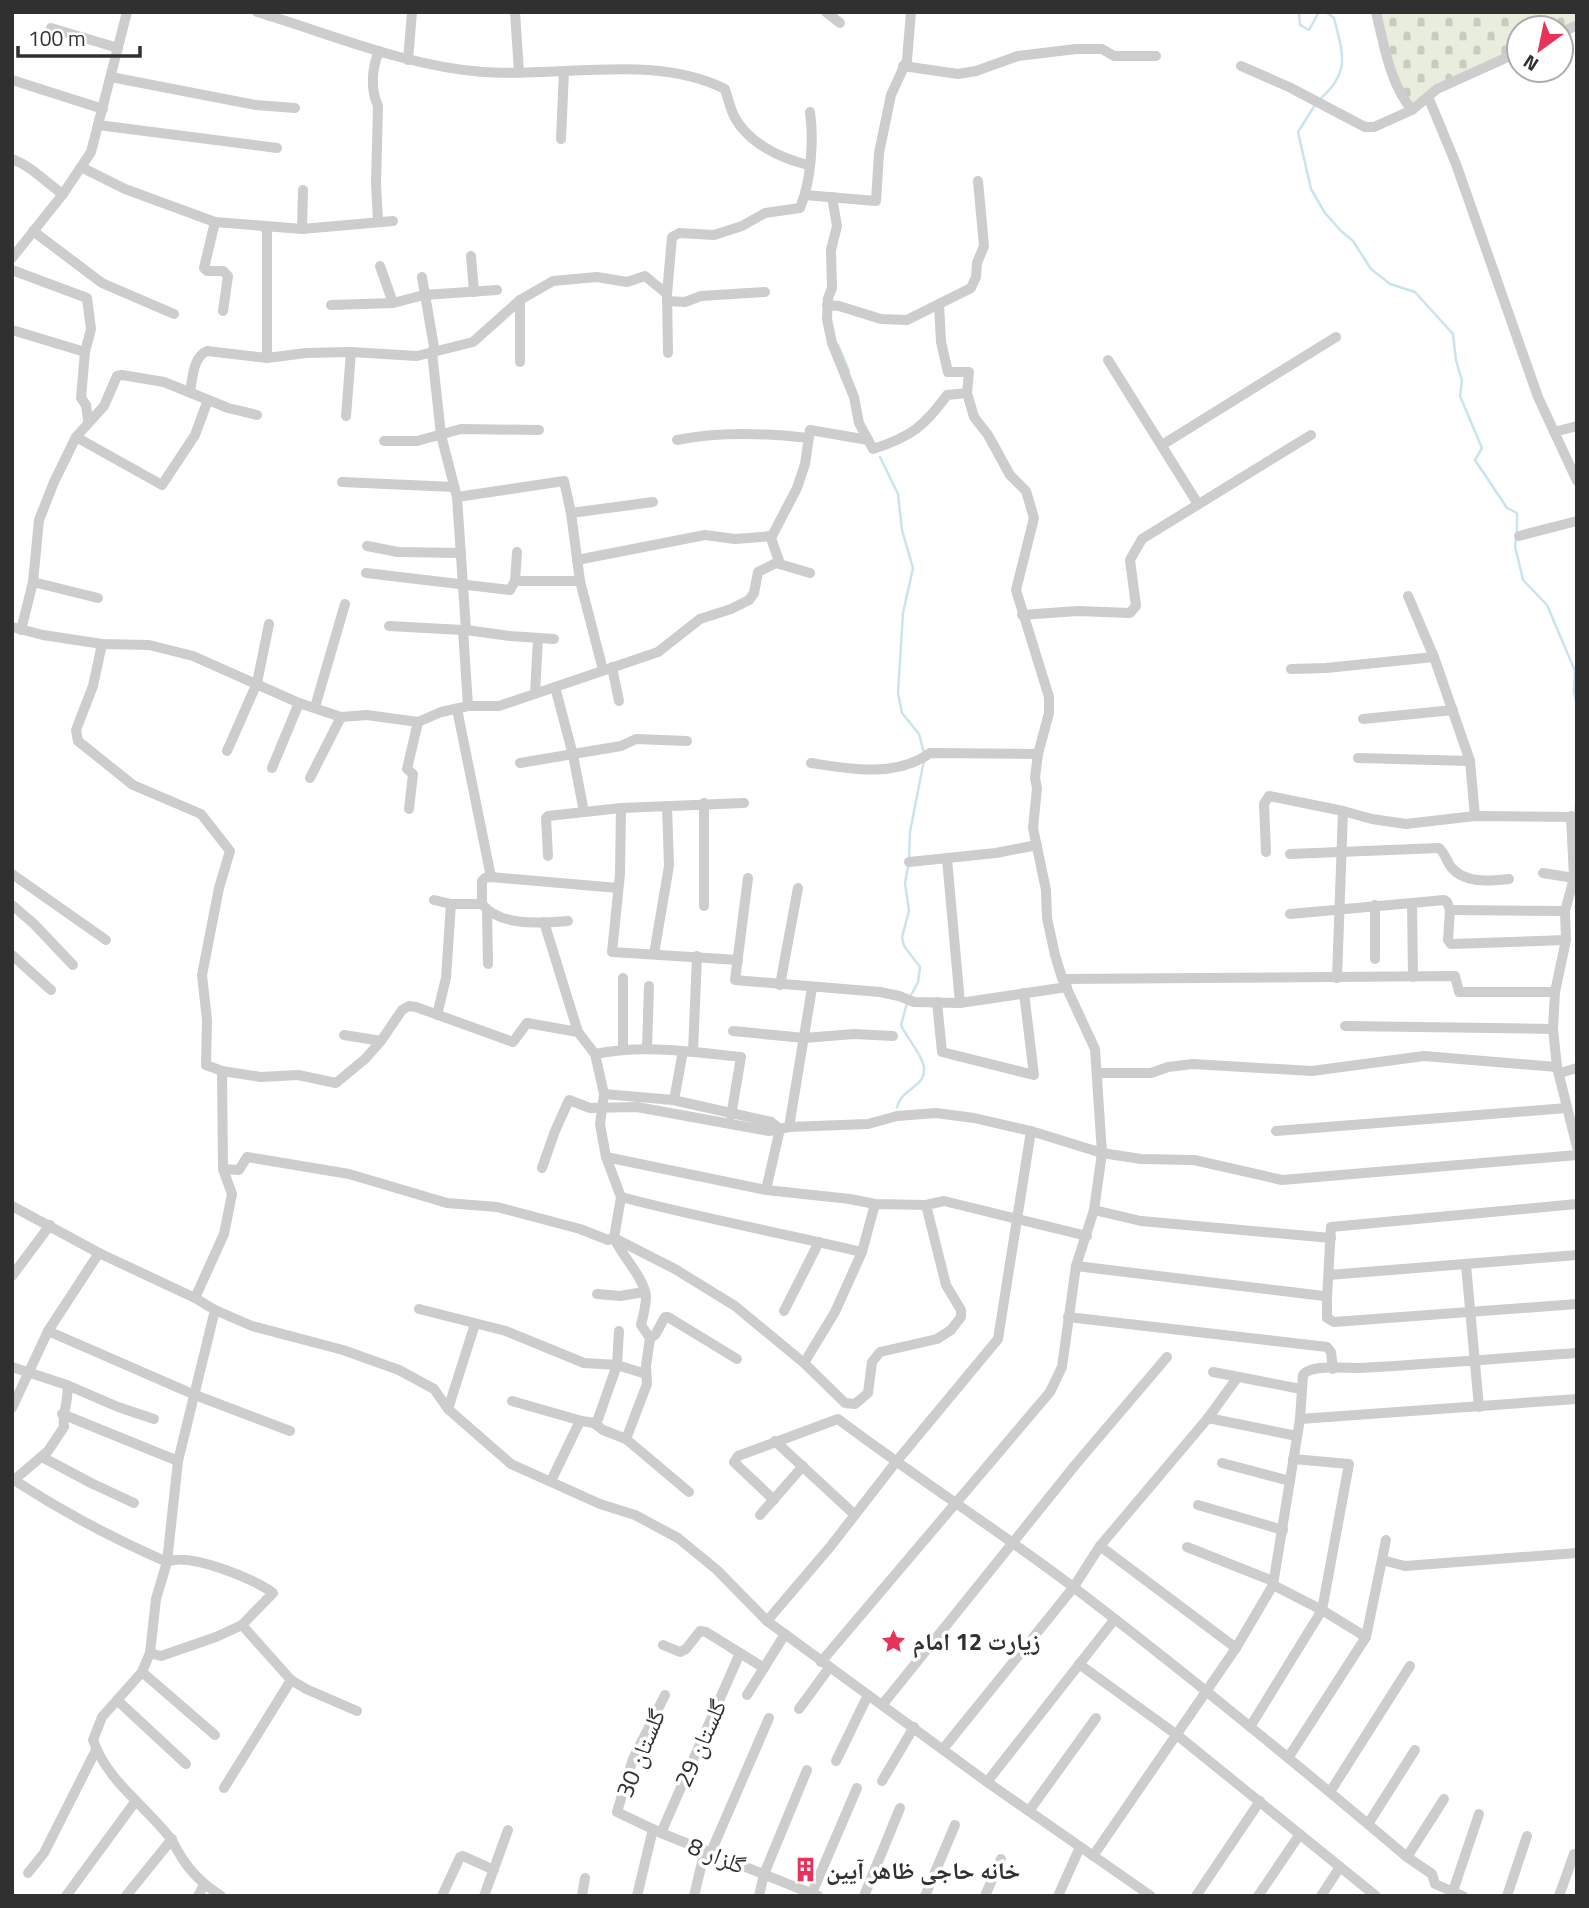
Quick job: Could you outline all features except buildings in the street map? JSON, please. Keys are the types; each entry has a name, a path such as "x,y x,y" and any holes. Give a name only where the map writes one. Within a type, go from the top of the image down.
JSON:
{"street":[{"path":"12,258 63,194 91,152 127,12"},
{"path":"257,12 408,60 482,72 645,70 705,79 725,89 734,116 748,136 768,150 808,165"},
{"path":"408,60 412,12"},
{"path":"515,12 519,72"},
{"path":"826,12 840,23"},
{"path":"806,195 876,201 881,141 891,95 907,60 911,12"},
{"path":"1376,12 1384,47 1402,98 1412,110"},
{"path":"51,28 118,48"},
{"path":"903,66 958,74 976,71 1018,56 1076,49 1102,49 1114,57 1156,56"},
{"path":"378,221 376,184 379,106 373,96 372,67 379,51"},
{"path":"1241,65 1364,127 1374,127 1412,110 1429,99 1437,89 1505,58"},
{"path":"561,139 564,71"},
{"path":"111,78 256,105 295,108"},
{"path":"12,80 103,109"},
{"path":"1429,99 1456,164 1538,397 1577,481"},
{"path":"668,353 667,297 671,240 679,233 715,235 741,226 765,213 800,208 806,195 808,165 814,139 810,113"},
{"path":"98,125 277,148"},
{"path":"12,159 28,165 63,194"},
{"path":"81,167 125,189 215,222 302,229 393,221"},
{"path":"827,305 881,319 907,320 971,288 976,277 976,263 984,246 978,181"},
{"path":"302,229 303,190"},
{"path":"832,197 837,226 831,250 832,288 827,305 832,343 854,397 859,423 873,449 901,438 928,422 947,395 967,393"},
{"path":"215,222 204,268 207,271 223,271 228,276 223,311"},
{"path":"265,228 267,358"},
{"path":"33,231 102,284 174,314"},
{"path":"471,256 474,292"},
{"path":"380,266 393,303"},
{"path":"12,270 88,299 91,328 85,352 81,398 86,405 88,421"},
{"path":"190,391 197,361 201,353 207,351 267,358 351,352 416,356 473,342 520,300 553,281 597,277 627,282 645,276 667,297 685,302 701,296 765,292"},
{"path":"422,277 435,347 432,352 441,435 455,492 464,583 463,708 491,877"},
{"path":"331,305 393,303 424,295 497,290"},
{"path":"520,300 520,362"},
{"path":"799,1709 825,1665 1050,1392 1062,1367 1076,1266 1094,1210 1102,1153 1095,1049 1065,983 1050,938 1046,890 1033,828 1038,754 1049,713 1049,697 1016,590 1034,518 1026,492 1010,475 988,435 974,417 967,393 969,372 948,373 941,342 939,304"},
{"path":"12,330 85,352"},
{"path":"1162,445 1336,337"},
{"path":"346,416 351,352"},
{"path":"1108,360 1198,504"},
{"path":"257,415 208,400 164,382 117,376 104,406 76,437 54,482 39,520 33,582 16,629 102,644 149,645 193,656 299,703 341,717 367,715 418,722 463,708 499,706 658,652 700,619 749,600 754,593 758,572 776,563 810,573"},
{"path":"76,437 162,485 195,435 208,400"},
{"path":"1554,432 1577,426"},
{"path":"384,440 417,441 461,429 539,430"},
{"path":"780,564 772,536 797,488 811,429 868,440"},
{"path":"677,440 768,434 808,438"},
{"path":"1022,615 1077,611 1130,613 1136,606 1130,560 1142,538 1311,435"},
{"path":"342,482 455,492 564,481 580,582 619,701"},
{"path":"571,513 653,502"},
{"path":"1519,536 1577,520"},
{"path":"577,560 705,535 735,539 772,536"},
{"path":"367,546 398,552 461,554"},
{"path":"366,572 387,577 464,583 510,590 515,581 517,552"},
{"path":"515,581 580,582"},
{"path":"33,582 98,598"},
{"path":"1408,596 1434,657 1470,761 1475,816"},
{"path":"315,707 345,604"},
{"path":"228,751 257,683 269,624"},
{"path":"389,626 554,639"},
{"path":"535,694 538,638"},
{"path":"102,644 93,686 76,730 78,741 133,785 201,814 230,851 211,923 202,975 207,1020 204,1062 209,1068 261,1077 298,1075 337,1083 382,1041 402,1010 408,1006 513,1042 527,1023 578,1032"},
{"path":"1291,669 1434,657"},
{"path":"555,687 573,755 584,812"},
{"path":"272,768 299,703"},
{"path":"1363,719 1453,710"},
{"path":"310,778 341,717"},
{"path":"410,809 413,775 407,769 418,722"},
{"path":"520,763 621,746 636,739 687,741"},
{"path":"811,763 870,769 907,765 930,753 1038,754"},
{"path":"1358,758 1470,761"},
{"path":"1266,852 1264,804 1269,796 1406,824 1475,816 1574,817 1574,878 1564,911 1566,940 1555,992 1553,1029 1558,1070 1577,1147"},
{"path":"704,803 704,906"},
{"path":"548,856 547,817 621,808 744,803"},
{"path":"654,954 669,866 667,806"},
{"path":"621,808 612,952 737,960"},
{"path":"1337,978 1343,811"},
{"path":"909,862 996,853 1037,845"},
{"path":"1290,855 1439,848 1446,861 1460,876 1485,881 1509,879"},
{"path":"947,859 960,1003"},
{"path":"1543,873 1574,878"},
{"path":"12,874 106,940"},
{"path":"488,964 482,881 485,878 618,888"},
{"path":"748,878 735,980 880,992 910,1000 937,1003 960,1003 1024,993 1065,983 1337,978 1455,976 1460,992 1555,992"},
{"path":"780,985 798,888"},
{"path":"434,900 485,907 514,920 568,921"},
{"path":"1290,914 1444,900 1450,910 1448,940 1451,944 1566,940"},
{"path":"1412,903 1413,977"},
{"path":"438,1015 446,978 450,904"},
{"path":"12,905 73,964"},
{"path":"1375,905 1375,959"},
{"path":"1450,910 1564,911"},
{"path":"544,922 578,1032 595,1054 604,1094 600,1124 606,1157 621,1196 614,1238 646,1296 641,1325 650,1338 646,1374 648,1384 626,1439"},
{"path":"12,955 51,990"},
{"path":"671,1112 688,1052 697,956"},
{"path":"623,978 623,1048"},
{"path":"647,1049 649,986"},
{"path":"766,1189 785,1128 812,988"},
{"path":"937,1003 942,1052 1034,1075 1024,993"},
{"path":"1345,1026 1553,1029"},
{"path":"733,1031 804,1038 854,1034 893,1036"},
{"path":"344,1035 382,1041"},
{"path":"595,1054 623,1048 741,1057 730,1124"},
{"path":"1097,1073 1151,1073 1168,1067 1193,1064 1312,1071 1424,1056 1558,1070 1577,1068"},
{"path":"195,1298 224,1234 232,1194 223,1169 222,1071"},
{"path":"604,1094 673,1100 771,1122 785,1128"},
{"path":"542,1168 567,1101 590,1108 636,1107 671,1112 769,1131 868,1124 897,1116 936,1113 974,1118 1031,1131 1102,1153 1141,1159 1194,1160 1282,1180 1577,1155"},
{"path":"1276,1130 1567,1108"},
{"path":"767,1621 998,1339 1031,1131"},
{"path":"223,1169 239,1170 247,1157 349,1174 447,1203 497,1207 556,1222 608,1240 614,1238 675,1269 734,1306 804,1363 845,1403 855,1404 868,1393 872,1362 880,1352 936,1339 951,1330 961,1317 961,1310 946,1285 926,1205"},
{"path":"606,1157 766,1189 875,1204 926,1205 944,1201 1087,1236"},
{"path":"621,1196 673,1211 862,1252"},
{"path":"804,1363 835,1312 862,1252 875,1204"},
{"path":"1577,1204 1331,1227 1327,1318 1334,1322 1577,1304"},
{"path":"12,1206 215,1310 252,1326 343,1350 399,1370 434,1389 449,1409 511,1464 600,1504 635,1515 678,1538 717,1570 767,1621 825,1665 1151,1896"},
{"path":"1094,1210 1141,1221 1331,1238"},
{"path":"12,1276 50,1225"},
{"path":"784,1311 819,1242"},
{"path":"12,1408 48,1331 99,1252"},
{"path":"1329,1275 1577,1255"},
{"path":"1466,1265 1479,1407"},
{"path":"1076,1266 1327,1298"},
{"path":"597,1294 620,1296 644,1292"},
{"path":"419,1309 506,1331 584,1363 617,1364 646,1374"},
{"path":"215,1310 178,1461 167,1562 156,1599 150,1653 142,1672 102,1717 93,1740 112,1776 172,1839 179,1854 204,1885 221,1896"},
{"path":"650,1338 655,1335 665,1317 668,1317 737,1359"},
{"path":"1068,1317 1327,1347 1331,1352 1334,1368"},
{"path":"449,1409 475,1324"},
{"path":"48,1331 195,1395 290,1432"},
{"path":"594,1423 598,1419 617,1364 619,1332"},
{"path":"1093,1856 1236,1648 1273,1583 1306,1370 1577,1353"},
{"path":"883,1704 1076,1464 1167,1357"},
{"path":"12,1367 154,1419"},
{"path":"1213,1372 1301,1389"},
{"path":"943,1749 1073,1588 1100,1546 1208,1418 1237,1378"},
{"path":"67,1385 69,1391 62,1414 64,1427 42,1457 14,1480 59,1509 167,1562"},
{"path":"1300,1419 1577,1399"},
{"path":"512,1401 594,1423 603,1430 626,1439 689,1492"},
{"path":"62,1414 178,1461"},
{"path":"774,1500 734,1462 738,1456 826,1425 836,1418 1073,1588 1206,1691 1407,1857 1432,1874 1435,1884 1463,1896"},
{"path":"1208,1418 1297,1436"},
{"path":"551,1481 582,1421"},
{"path":"775,1441 855,1514"},
{"path":"42,1457 134,1503"},
{"path":"1250,1727 1322,1610 1349,1465 1293,1459"},
{"path":"1222,1463 1290,1481"},
{"path":"760,1515 803,1466"},
{"path":"1198,1505 1283,1530"},
{"path":"1288,1758 1366,1637 1386,1540"},
{"path":"1100,1546 1236,1648"},
{"path":"1187,1547 1273,1583 1366,1637"},
{"path":"1382,1560 1405,1566 1577,1553"},
{"path":"150,1653 161,1656 242,1625 273,1596 272,1591 207,1564 176,1558 167,1562"},
{"path":"987,1782 1114,1620"},
{"path":"242,1625 291,1680 357,1711"},
{"path":"663,1645 680,1652 686,1649 701,1631 706,1632 764,1668"},
{"path":"747,1695 785,1634"},
{"name":"گلستان 29","path":"638,1896 657,1831 740,1653"},
{"path":"1079,1664 1177,1735 1376,1896"},
{"path":"1330,1792 1410,1666"},
{"path":"142,1672 215,1735"},
{"path":"224,1788 291,1680"},
{"name":"گلستان 30","path":"617,1812 633,1759 664,1695"},
{"path":"836,1761 868,1695"},
{"path":"117,1700 186,1764"},
{"path":"694,1896 708,1851 769,1718"},
{"path":"1029,1811 1097,1718"},
{"path":"883,1781 914,1727"},
{"path":"29,1873 44,1853 96,1750"},
{"path":"1368,1824 1415,1751"},
{"path":"759,1896 764,1874 807,1770"},
{"path":"815,1895 857,1788"},
{"path":"1407,1857 1444,1799"},
{"path":"1196,1896 1260,1801"},
{"path":"66,1896 135,1802"},
{"path":"864,1896 900,1808"},
{"name":"گلزار 8","path":"617,1812 815,1895"},
{"path":"1452,1891 1479,1814"},
{"path":"925,1896 955,1825"},
{"path":"484,1896 508,1830"},
{"path":"1258,1896 1300,1834"},
{"path":"1507,1896 1527,1836"},
{"path":"126,1896 172,1839"},
{"path":"1058,1896 1080,1847"},
{"path":"1559,1896 1574,1854"},
{"path":"442,1896 460,1857 494,1870"},
{"path":"985,1896 1001,1858"},
{"path":"1321,1896 1340,1867"},
{"path":"582,1896 585,1878"},
{"path":"198,1896 204,1885"}],"green space":[{"path":"1376,12 1577,12 1575,25 1575,14 1505,14 1505,58 1437,89 1412,110 1402,98"}],"waterway":[{"path":"1299,12 1300,25 1309,30 1319,12"},
{"path":"1320,99 1337,80 1342,62 1334,18 1326,12"},
{"path":"1315,105 1298,132 1311,189 1325,213 1353,241 1371,269 1390,284 1415,292 1453,334 1462,381 1460,396 1482,448 1475,460 1507,508 1517,513 1517,533"},
{"path":"838,345 849,371"},
{"path":"880,457 898,494 902,530 913,568 903,613 898,693 902,713 919,734 924,753"},
{"path":"1516,539 1515,546 1523,580 1547,605 1575,671 1574,692 1577,705"},
{"path":"1577,749 1577,763"},
{"path":"910,997 918,982 920,967 904,946 902,937 909,911 905,883 910,832 924,760"},
{"path":"1575,815 1577,791"},
{"path":"897,1107 902,1097 922,1078 924,1071 920,1056 901,1025 907,1003"}],"place":[{"name":"زیارت 12 امام","path":"893,1641"},
{"name":"خانه حاجی ظاهر آیین","path":"806,1870"}]}
